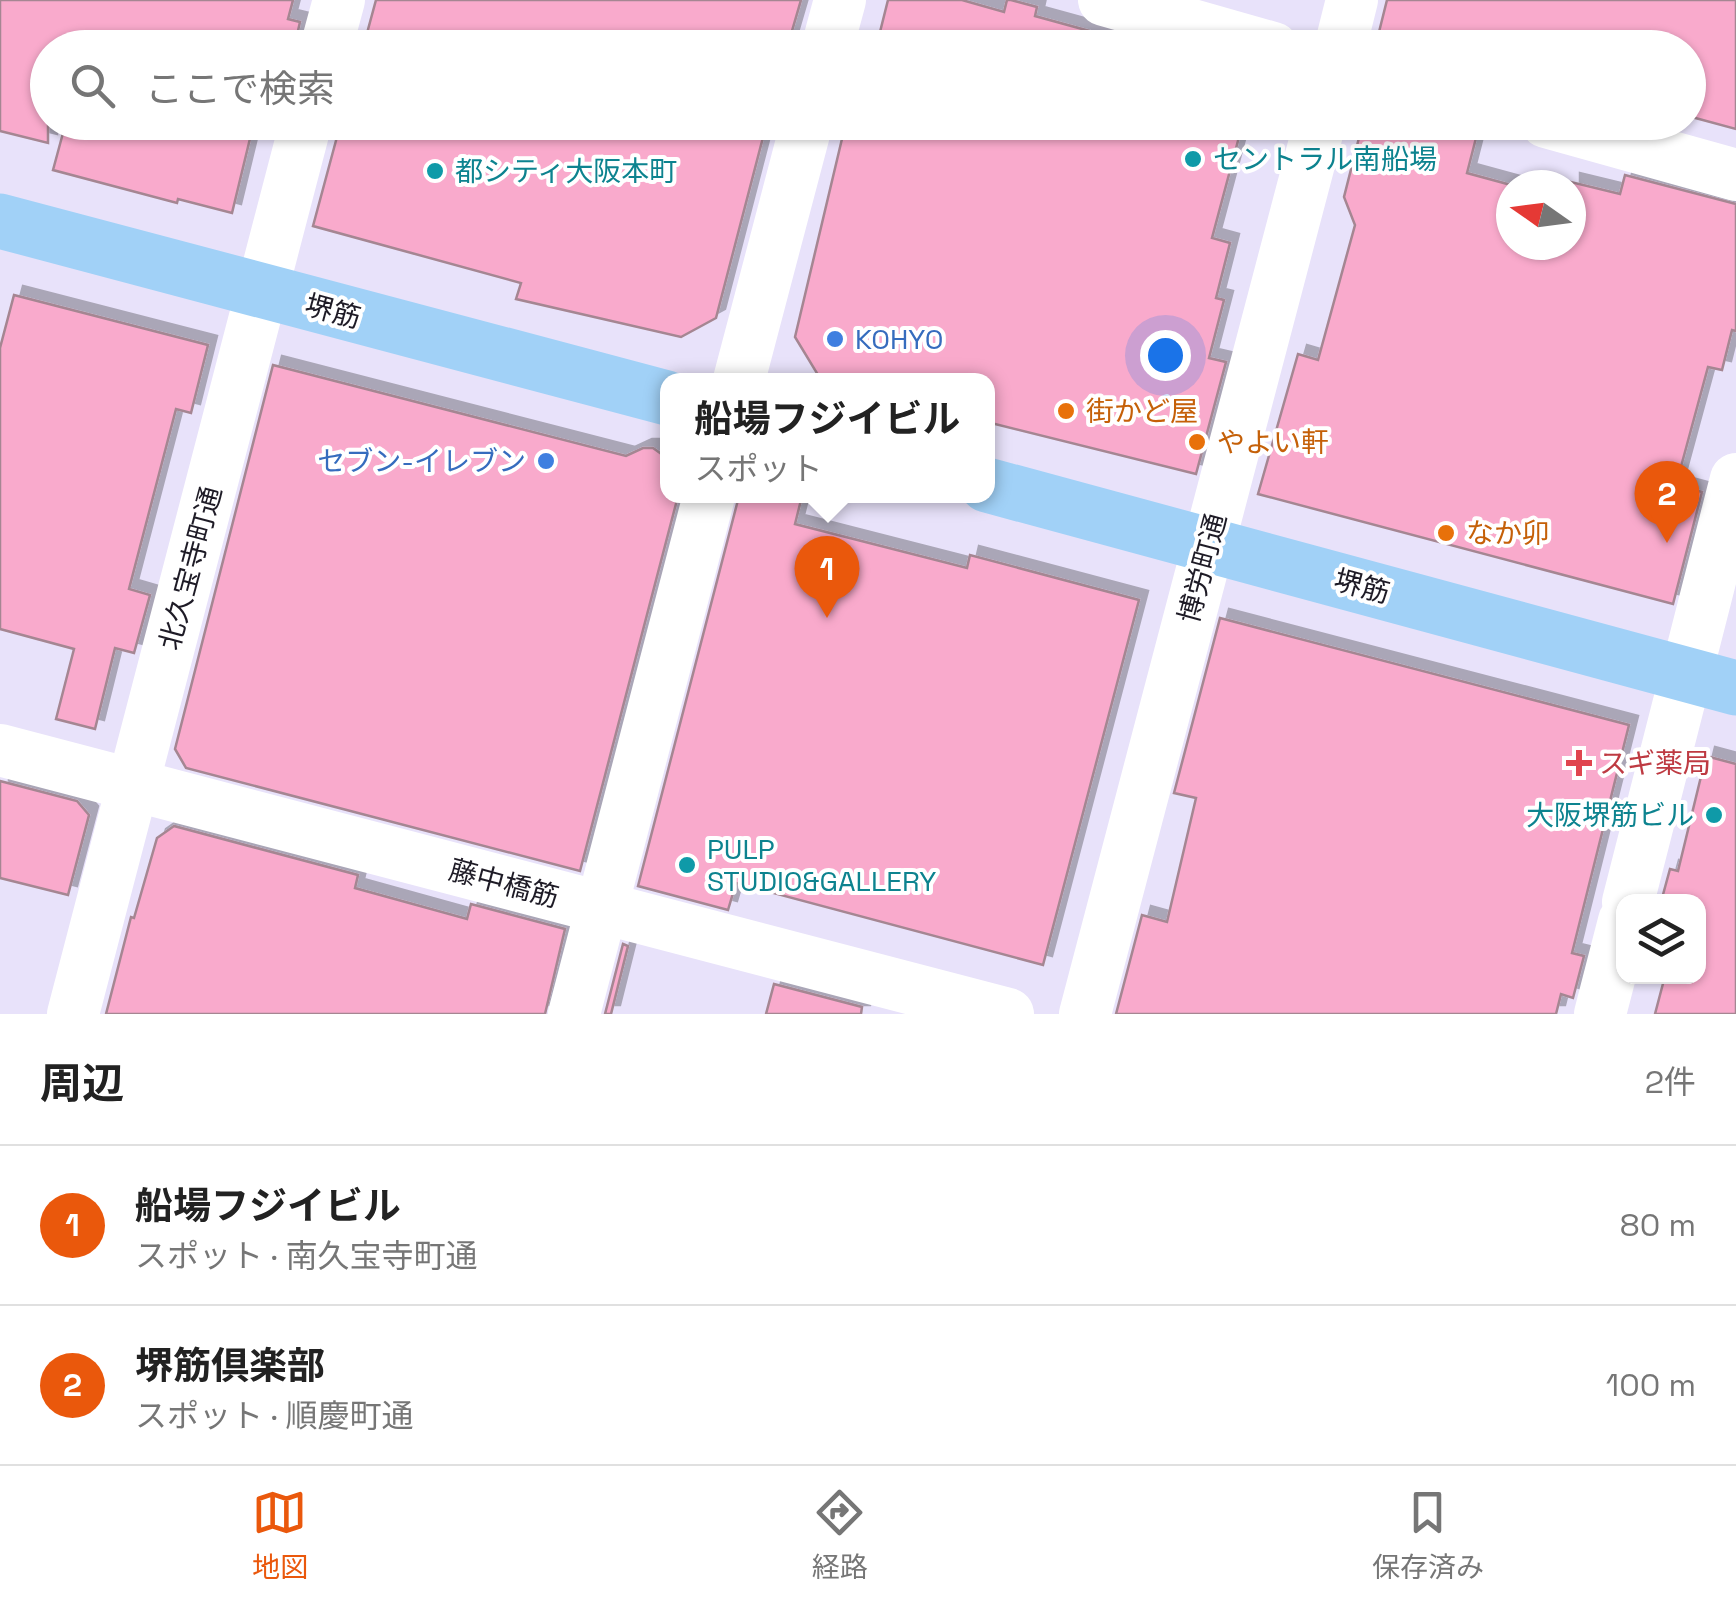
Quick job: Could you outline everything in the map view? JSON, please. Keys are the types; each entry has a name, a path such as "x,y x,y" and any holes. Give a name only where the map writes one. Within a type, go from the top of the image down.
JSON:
{"main road":[{"name":"堺筋","path":"0,221 660,396"},
{"name":"堺筋","path":"995,487 1711,681"}],"street":[{"path":"331,30 339,0"},
{"path":"832,30 840,0"},
{"path":"1104,0 1210,30"},
{"path":"1344,30 1352,0"},
{"name":"北久宝寺町通","path":"73,1014 301,140"},
{"path":"740,373 802,140"},
{"name":"博労町通","path":"1086,1014 1315,140"},
{"path":"1611,140 1736,175"},
{"path":"1631,894 1711,681 1736,479"},
{"path":"574,1014 706,503"},
{"name":"藤中橋筋","path":"0,750 1008,1014"},
{"path":"1600,1014 1616,952"}],"building":[{"path":"0,0 293,0 288,19 300,22 298,30 30,30 30,138 0,131"},
{"path":"376,0 801,0 792,30 368,30"},
{"path":"888,0 962,0 1004,12 1007,0 1011,0 1037,7 1035,16 1086,30 880,30"},
{"path":"1387,0 1736,0 1736,129 1706,121 1706,30 1380,30"},
{"path":"61,140 250,140 232,213 178,199 177,203 53,170"},
{"path":"336,140 762,140 716,318 681,337 516,299 521,283 313,226"},
{"path":"842,140 1238,140 1212,238 1230,243 1216,298 1224,300 1209,358 1226,362 1196,474 995,424 995,373 817,373 795,337"},
{"path":"1358,140 1475,140 1467,173 1496,181 1496,260 1586,260 1586,186 1620,194 1625,175 1736,204 1736,331 1732,330 1722,370 1708,367 1676,485 1702,492 1673,604 1258,494 1298,354 1318,360 1355,225 1344,197"},
{"path":"14,295 208,345 191,413 176,409 129,589 150,595 134,653 115,648 95,729 56,719 74,649 0,629 0,348"},
{"path":"273,365 626,456 643,448 660,453 660,503 676,503 580,871 186,768 175,749"},
{"path":"737,503 800,503 795,524 967,568 970,555 1139,600 1043,965 736,883 728,910 638,886"},
{"path":"1220,618 1629,725 1572,953 1584,956 1573,998 1561,994 1556,1014 1116,1014 1142,915 1167,922 1196,798 1174,793"},
{"path":"1706,756 1736,764 1736,1014 1655,1014 1663,984 1706,984 1706,894 1663,894 1670,869 1678,871"},
{"path":"0,781 77,801 89,815 68,895 0,878"},
{"path":"174,826 358,875 355,888 467,919 471,904 565,929 545,1014 106,1014 157,838"},
{"path":"623,944 628,946 611,1014 605,1014"},
{"path":"774,984 862,1007 861,1014 766,1014"}],"place":[{"name":"セントラル南船場","path":"1193,159"},
{"name":"都シティ大阪本町","path":"435,171"},
{"name":"KOHYO","path":"835,339"},
{"name":"街かど屋","path":"1066,411"},
{"name":"やよい軒","path":"1197,442"},
{"name":"セブン-イレブン","path":"546,461"},
{"name":"なか卯","path":"1446,533"},
{"name":"堺筋倶楽部","path":"1667,543"},
{"name":"船場フジイビル","path":"827,618"},
{"name":"スギ薬局","path":"1579,763"},
{"name":"大阪堺筋ビル","path":"1714,815"},
{"name":"PULP STUDIO&GALLERY","path":"687,865"}]}
